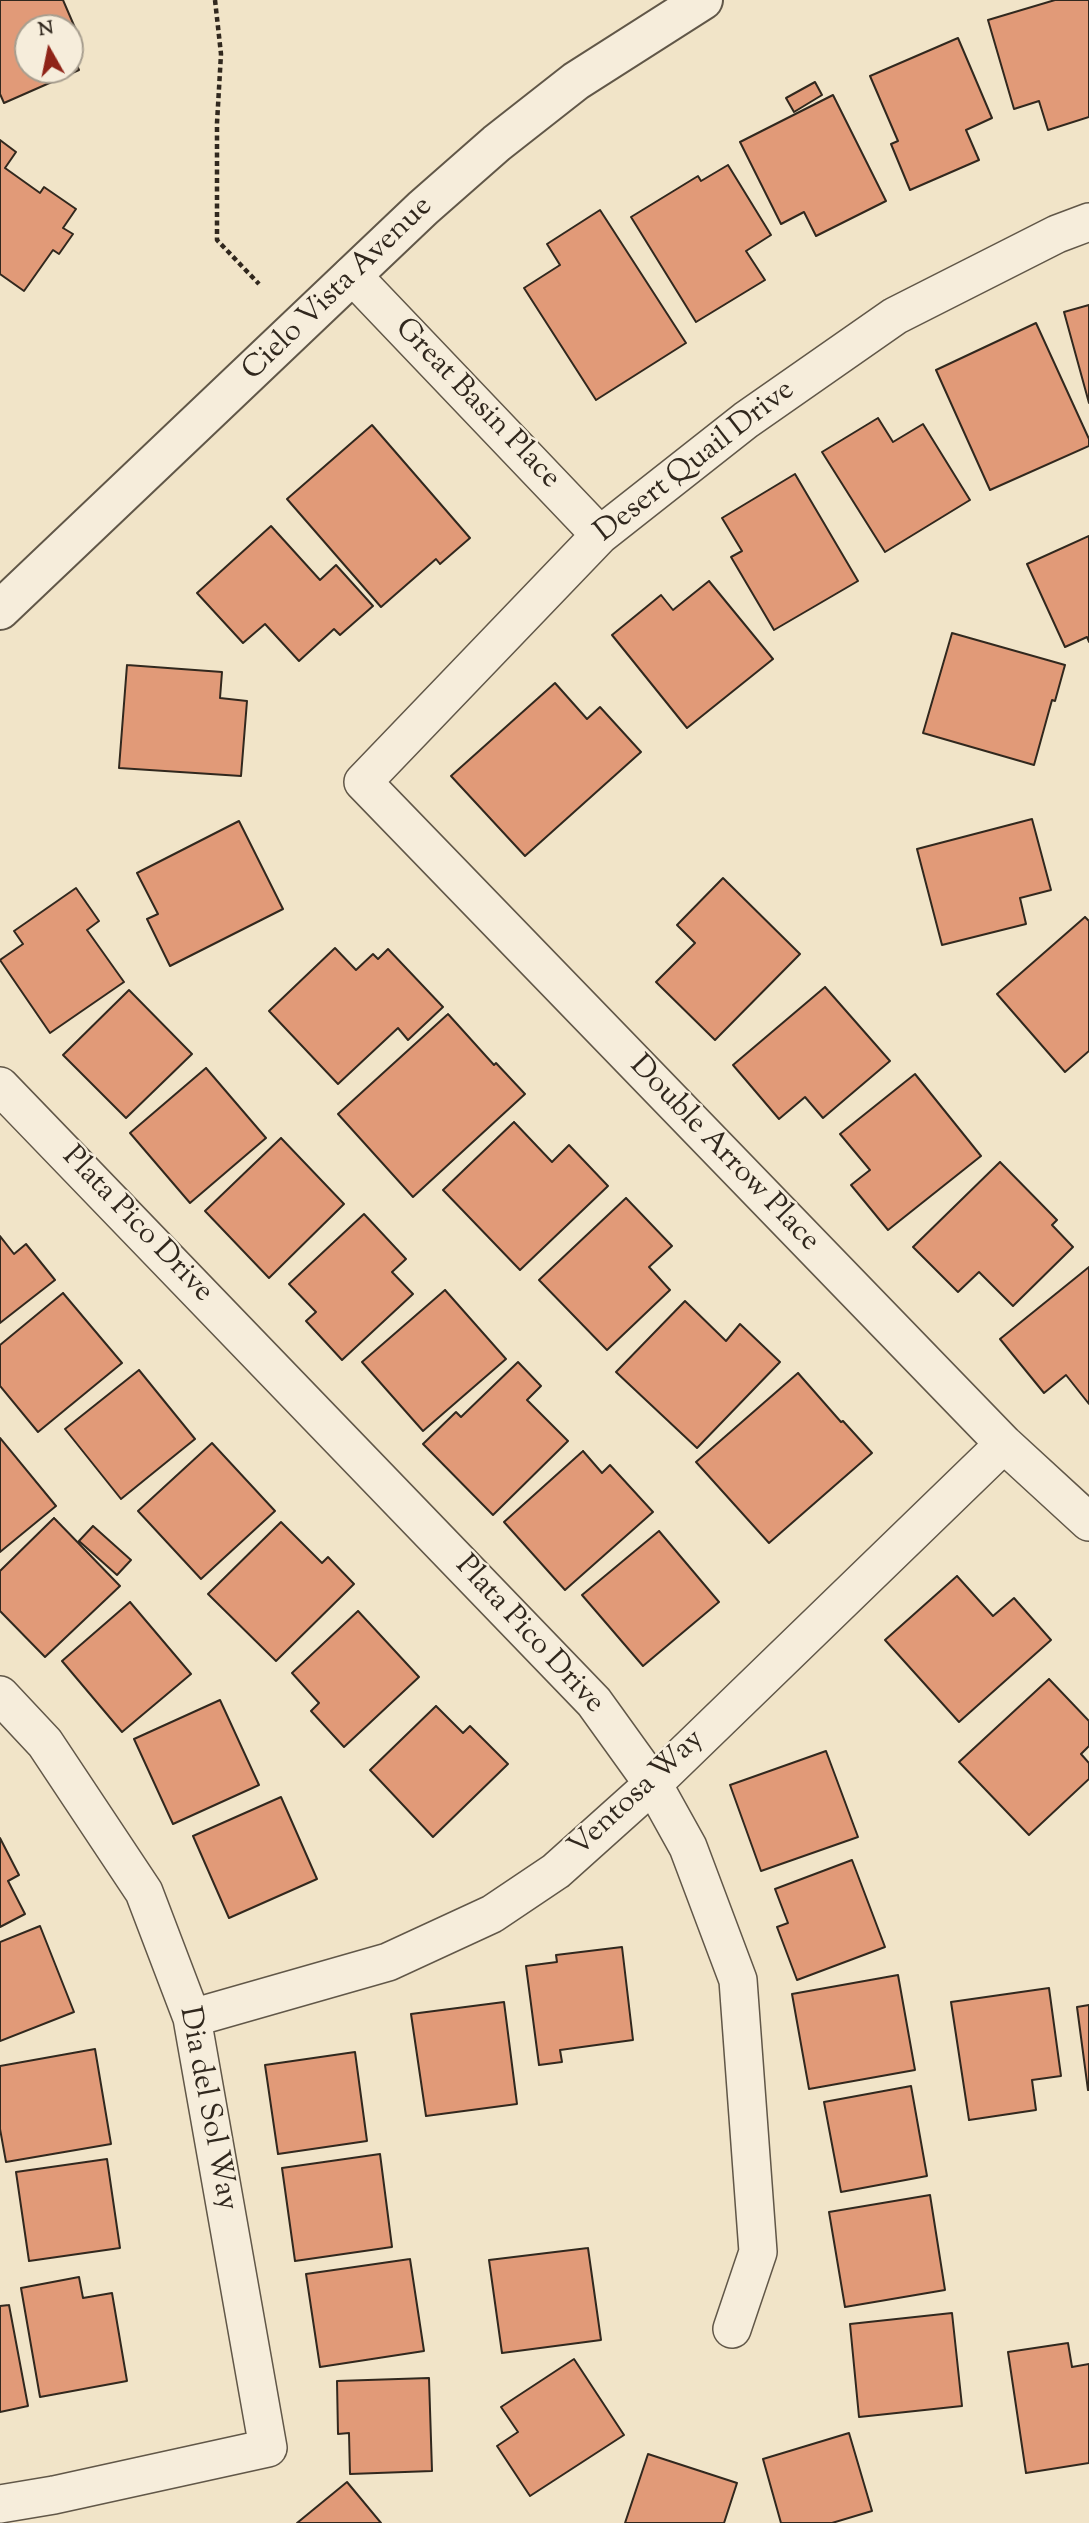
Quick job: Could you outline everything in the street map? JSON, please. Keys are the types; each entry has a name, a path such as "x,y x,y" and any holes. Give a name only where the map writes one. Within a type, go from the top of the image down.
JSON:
{"street":[{"name":"Cielo Vista Avenue","path":"0,610 423,208 497,143 566,89 703,0"},
{"name":"Desert Quail Drive","path":"363,782 600,535 746,420 895,316 1057,234 1089,222"},
{"name":"Great Basin Place","path":"352,275 600,535"},
{"name":"Double Arrow Place","path":"363,782 1004,1444 1089,1522"},
{"name":"Plata Pico Drive","path":"0,1086 594,1702 653,1784 688,1847 738,1980 758,2252 732,2329"},
{"name":"Ventosa Way","path":"192,2018 387,1962 492,1914 556,1871 653,1784 1004,1444"},
{"name":"Dia del Sol Way","path":"0,1695 45,1743 144,1892 192,2018 268,2448 54,2496 0,2504"}],"path":[{"path":"215,0 221,54 216,123 217,240 260,284"}],"building":[{"path":"0,0 63,0 69,14 14,14 14,84 47,84 4,103 0,94"},
{"path":"1055,0 1089,0 1089,117 1048,130 1039,101 1014,109 988,20"},
{"path":"958,38 992,118 966,130 979,160 910,190 891,144 898,141 870,76"},
{"path":"815,82 822,95 794,112 786,98"},
{"path":"833,95 886,201 816,236 804,212 781,224 740,142"},
{"path":"0,140 16,152 5,168 40,193 44,187 76,209 63,228 73,234 59,254 53,250 24,291 0,274"},
{"path":"728,165 771,235 746,251 765,280 696,322 631,217 698,176 701,181"},
{"path":"600,210 686,343 596,400 524,288 560,265 547,244"},
{"path":"1089,305 1089,403 1064,312"},
{"path":"1036,323 1089,439 1089,446 990,490 936,370"},
{"path":"878,418 893,442 923,424 970,500 885,552 822,452"},
{"path":"372,425 470,538 440,564 436,559 381,607 287,499"},
{"path":"795,474 858,581 774,630 731,557 742,551 722,518"},
{"path":"271,526 320,580 336,565 373,606 340,635 334,629 299,661 265,624 243,643 197,593"},
{"path":"1089,536 1089,642 1087,637 1065,647 1027,564"},
{"path":"709,581 773,659 687,728 612,635 661,595 673,610"},
{"path":"952,633 1065,665 1034,765 923,733"},
{"path":"127,665 222,672 220,698 247,701 241,776 119,768"},
{"path":"555,683 587,719 600,707 641,752 525,856 451,776"},
{"path":"1032,819 1051,890 1020,898 1026,924 942,945 917,849"},
{"path":"239,821 283,909 170,966 147,919 158,914 137,873"},
{"path":"723,878 800,954 715,1040 656,982 695,943 677,925"},
{"path":"76,888 99,921 87,930 124,982 50,1033 0,960 23,944 14,931"},
{"path":"1085,917 1089,921 1089,1051 1065,1072 997,994"},
{"path":"335,948 356,970 373,954 378,959 388,949 443,1007 408,1040 398,1028 338,1084 269,1011"},
{"path":"825,987 890,1061 823,1118 805,1097 779,1119 733,1065"},
{"path":"129,990 192,1054 126,1118 63,1055"},
{"path":"448,1014 494,1065 496,1063 525,1094 413,1197 338,1114"},
{"path":"206,1068 266,1138 190,1203 130,1133"},
{"path":"915,1074 981,1156 888,1230 851,1185 870,1170 840,1134"},
{"path":"514,1122 552,1162 569,1145 608,1186 520,1270 443,1190"},
{"path":"281,1138 344,1204 269,1278 205,1211"},
{"path":"1000,1162 1057,1220 1052,1225 1073,1247 1013,1306 979,1272 958,1292 913,1247"},
{"path":"626,1198 672,1246 649,1267 670,1290 607,1350 539,1280"},
{"path":"364,1214 406,1259 392,1272 413,1294 342,1360 306,1321 316,1312 289,1284"},
{"path":"0,1236 14,1254 26,1244 55,1280 0,1323"},
{"path":"1089,1267 1089,1404 1066,1375 1044,1393 1000,1339"},
{"path":"445,1290 506,1359 423,1431 362,1362"},
{"path":"63,1293 122,1363 38,1432 0,1386 0,1345"},
{"path":"685,1301 726,1341 740,1324 780,1362 697,1448 616,1372"},
{"path":"518,1362 541,1386 527,1400 568,1441 493,1515 423,1444 456,1412 461,1417"},
{"path":"139,1370 195,1439 121,1499 65,1429"},
{"path":"798,1373 872,1453 769,1543 696,1462"},
{"path":"0,1438 56,1506 0,1552"},
{"path":"212,1443 275,1511 201,1579 138,1511"},
{"path":"583,1451 602,1473 610,1465 653,1512 565,1590 504,1522"},
{"path":"54,1518 120,1586 45,1657 0,1611 0,1571"},
{"path":"281,1522 322,1563 328,1557 354,1584 276,1661 208,1594"},
{"path":"93,1526 131,1560 117,1575 79,1541"},
{"path":"659,1531 719,1602 643,1666 582,1595"},
{"path":"957,1576 993,1616 1014,1598 1051,1640 959,1722 885,1640"},
{"path":"130,1602 191,1674 122,1732 62,1661"},
{"path":"358,1611 419,1677 344,1747 311,1711 319,1703 292,1673"},
{"path":"1049,1679 1089,1721 1089,1746 1081,1754 1089,1763 1089,1779 1029,1835 959,1762"},
{"path":"220,1700 259,1785 173,1824 134,1739"},
{"path":"436,1706 463,1733 470,1726 508,1764 433,1837 370,1770"},
{"path":"826,1751 858,1837 761,1871 730,1785"},
{"path":"281,1797 317,1879 229,1918 193,1836"},
{"path":"0,1838 19,1875 8,1881 25,1914 0,1927"},
{"path":"852,1860 885,1947 797,1980 777,1927 788,1923 775,1889"},
{"path":"40,1926 74,2012 0,2041 0,1942"},
{"path":"622,1947 633,2040 560,2050 562,2062 539,2065 526,1966 557,1962 556,1955"},
{"path":"898,1975 915,2070 809,2089 792,1994"},
{"path":"1049,1988 1061,2076 1032,2080 1036,2110 969,2120 951,2002"},
{"path":"504,2002 517,2104 426,2116 411,2014"},
{"path":"1089,2005 1089,2090 1088,2090 1077,2007"},
{"path":"95,2049 111,2144 6,2162 0,2129 0,2066"},
{"path":"355,2052 367,2141 278,2154 265,2065"},
{"path":"911,2086 927,2176 841,2192 824,2102"},
{"path":"380,2154 392,2247 295,2261 282,2168"},
{"path":"107,2159 120,2248 29,2261 16,2172"},
{"path":"930,2195 945,2290 845,2307 829,2212"},
{"path":"588,2248 601,2340 502,2353 489,2260"},
{"path":"410,2259 424,2351 320,2367 306,2274"},
{"path":"79,2277 83,2298 112,2293 127,2381 40,2397 21,2288"},
{"path":"9,2305 28,2406 0,2412 0,2306"},
{"path":"952,2313 962,2406 859,2417 850,2324"},
{"path":"1068,2343 1072,2367 1089,2364 1089,2463 1026,2473 1008,2352"},
{"path":"574,2359 624,2435 530,2496 497,2446 518,2432 501,2407"},
{"path":"429,2378 432,2471 350,2474 349,2433 338,2434 337,2381"},
{"path":"849,2433 872,2511 832,2523 781,2523 763,2459"},
{"path":"648,2454 737,2483 724,2523 625,2523"},
{"path":"347,2482 381,2523 297,2523"}]}
